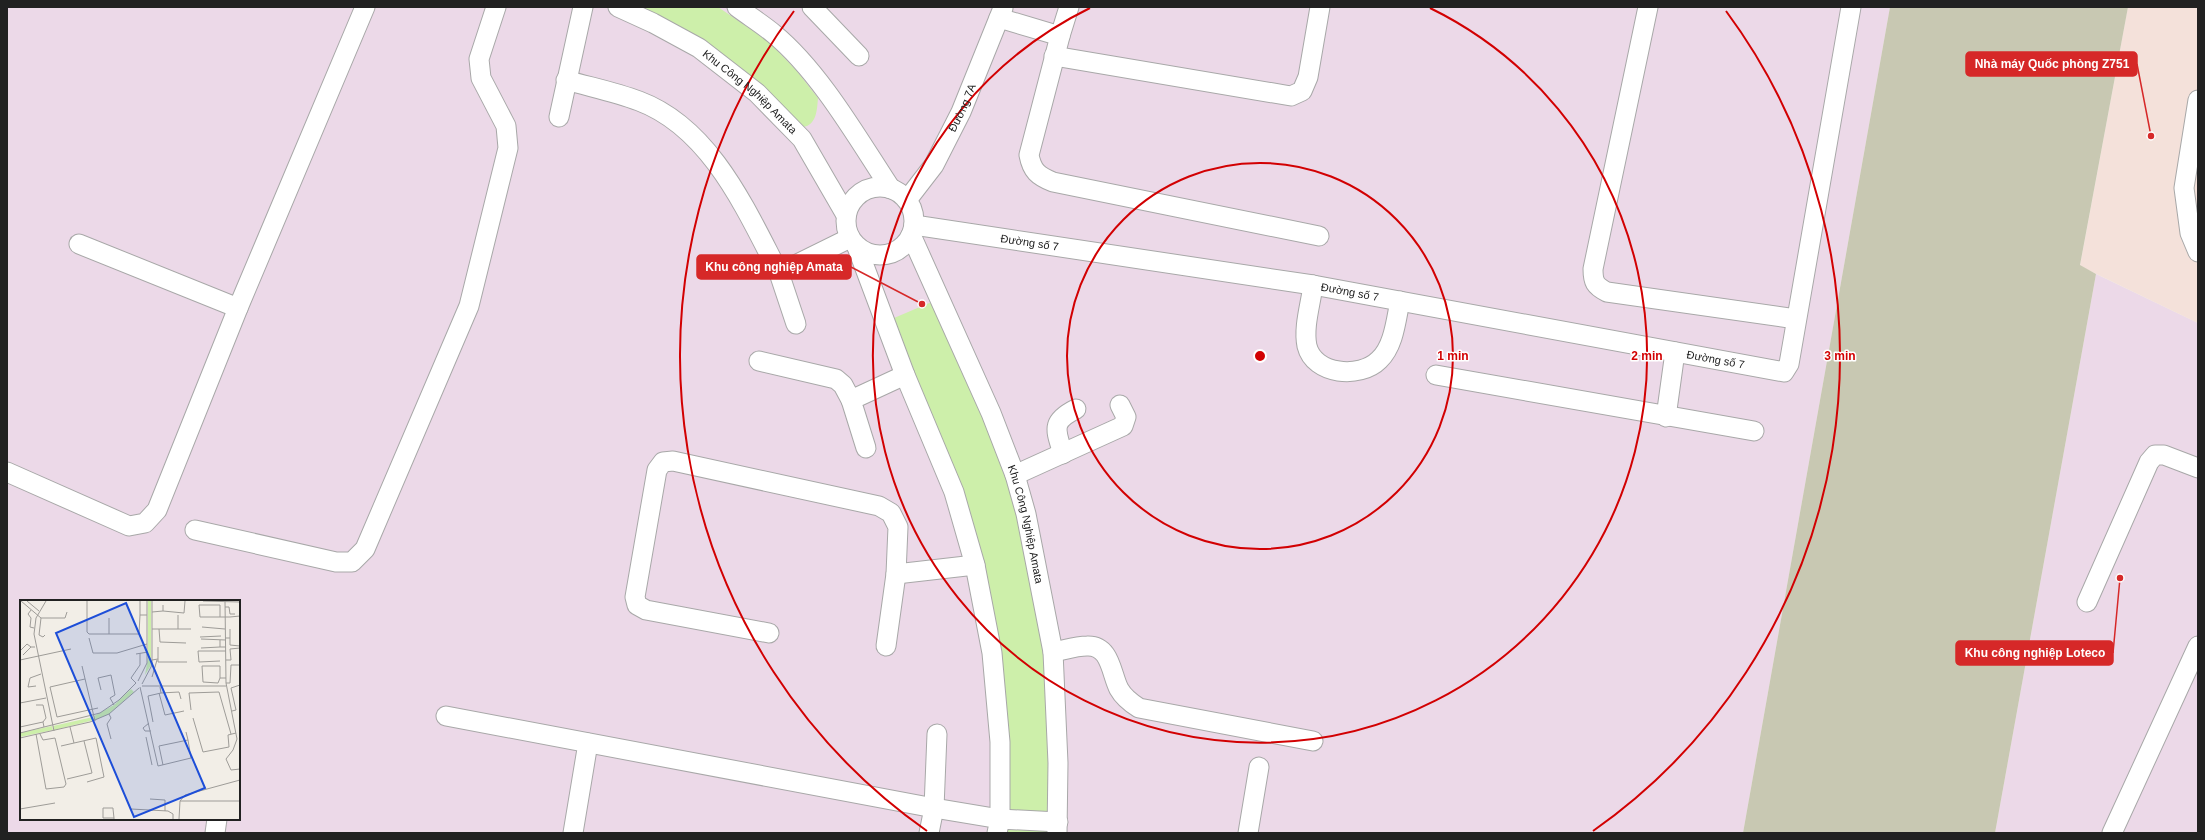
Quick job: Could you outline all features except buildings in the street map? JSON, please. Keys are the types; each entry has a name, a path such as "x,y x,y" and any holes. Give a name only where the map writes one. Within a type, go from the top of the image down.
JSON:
{"street":[{"path":"7,472 129,526 145,523 157,510 238,308 365,7"},
{"path":"195,530 336,562 352,562 365,549 469,306 508,148 506,126 481,78 478,59 496,7"},
{"path":"559,117 583,7"},
{"name":"Khu Công Nghiệp Amata","path":"618,7 653,23 699,48 757,93 802,139 846,215"},
{"path":"737,7 774,34 803,65 840,111 891,189 907,200 914,217 913,230 905,245 897,251 886,255 869,254 853,243"},
{"path":"812,7 859,56"},
{"path":"1069,7 1054,56 1029,155 1031,167 1039,176 1053,182 1319,236"},
{"path":"1054,56 1292,96 1302,92 1308,77 1320,7"},
{"path":"1648,7 1593,269 1593,282 1598,288 1607,292 1796,319 1851,7"},
{"path":"1001,13 1060,36"},
{"name":"Đường 7A","path":"907,200 934,165 961,112 1001,13"},
{"path":"566,80 639,101 663,113 687,132 708,153 750,216 779,273 796,324"},
{"path":"2198,100 2184,188 2190,233 2198,252"},
{"path":"891,189 880,187 865,190 858,195 850,204 846,215 846,226 905,375 954,492 975,565 992,654 1000,742 999,826"},
{"name":"Khu Công Nghiệp Amata","path":"913,230 991,413 1015,475 1026,514 1053,652 1058,763 1057,827"},
{"name":"Đường số 7","path":"913,230 1313,285 1784,372 1789,364 1796,319"},
{"path":"779,273 853,243"},
{"path":"79,244 238,308"},
{"path":"1313,285 1307,330 1307,346 1314,359 1331,370 1348,372 1364,370 1379,361 1390,346 1400,301"},
{"path":"1666,417 1674,352"},
{"path":"759,361 836,379 844,385 851,400 866,448"},
{"path":"851,400 905,375"},
{"path":"1436,375 1666,417 1754,431"},
{"path":"1015,475 1124,426 1126,417 1120,405"},
{"path":"1063,454 1056,431 1057,422 1062,416 1076,409"},
{"path":"2087,602 2149,462 2156,455 2164,455 2198,468"},
{"path":"769,633 646,610 637,605 635,597 657,470 663,462 673,460 879,506 891,513 898,527 896,574 886,646"},
{"path":"896,574 975,565"},
{"path":"1053,652 1088,646 1099,648 1108,657 1120,690 1129,702 1139,708 1313,741"},
{"path":"2112,833 2198,646"},
{"path":"446,716 934,808 999,826 1057,827"},
{"path":"929,833 934,808 937,734"},
{"path":"573,833 588,743"},
{"path":"1248,833 1259,767"},
{"path":"215,833 217,820"}],"shaded area":[{"path":"7,7 1890,7 1743,833 7,833"},
{"path":"1890,7 2128,7 2080,265 2096,274 1995,833 1743,833"},
{"path":"2128,7 2198,7 2198,323 2080,266"},
{"path":"2096,274 2198,323 2198,833 1995,833"}],"green space":[{"path":"640,7 718,7 768,41 796,70 818,98 817,111 814,120 808,126 803,127 762,85 705,41"},
{"path":"934,301 1007,479 1017,516 1044,653 1049,763 1048,816 1009,814 1009,743 1001,649 984,564 894,318"},
{"path":"1008,825 1048,827 1047,833 1007,833"}],"place":[{"name":"Nhà máy Quốc phòng Z751","path":"2151,136"},
{"name":"Khu công nghiệp Amata","path":"922,304"},
{"name":"Khu công nghiệp Loteco","path":"2120,578"}]}
